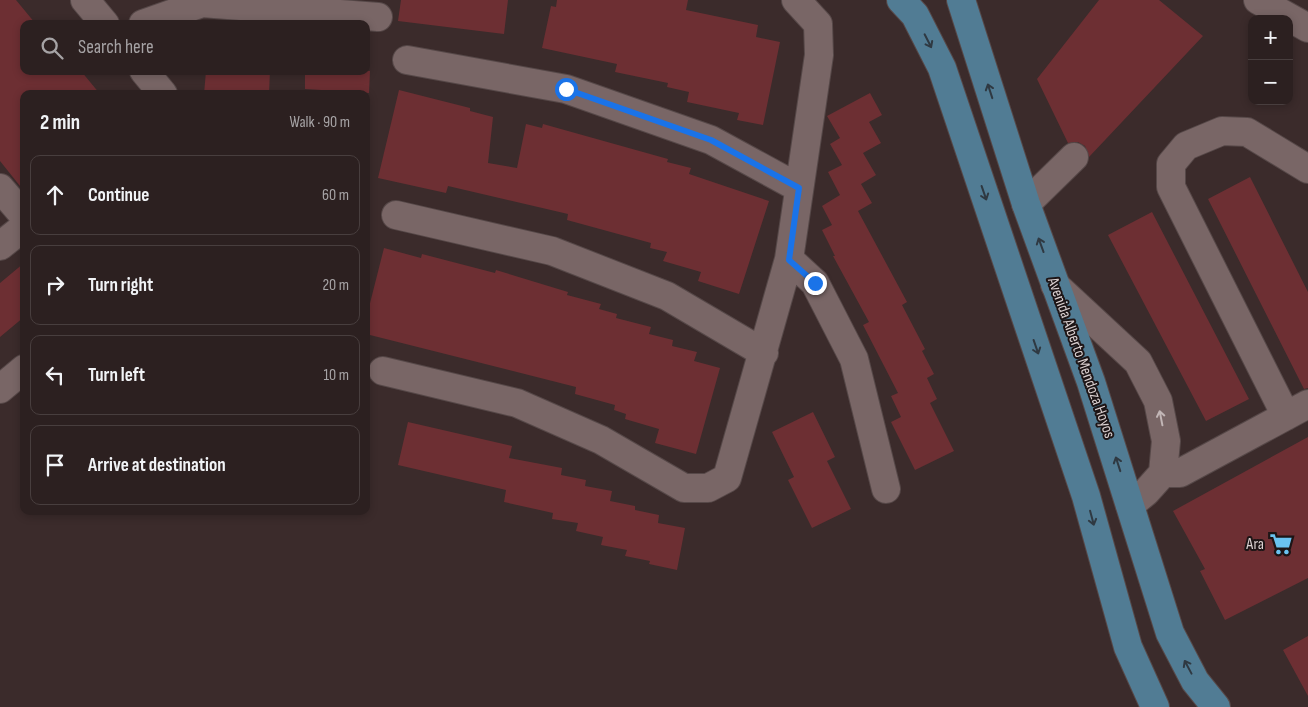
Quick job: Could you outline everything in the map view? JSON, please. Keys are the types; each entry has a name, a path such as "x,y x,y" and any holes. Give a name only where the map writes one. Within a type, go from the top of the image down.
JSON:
{"main road":[{"path":"901,0 915,16 942,68 1086,496 1128,647 1155,707"},
{"name":"Avenida Alberto Mendoza Hoyos","path":"962,0 1026,204 1091,382 1170,633 1195,681 1216,707"}],"street":[{"path":"85,0 102,20"},
{"path":"382,371 517,403 601,440 684,488 708,488 727,478 789,260 819,55 818,24 796,0"},
{"path":"1258,0 1308,28"},
{"path":"154,20 202,3 378,17"},
{"path":"407,60 566,89 711,140 799,188"},
{"path":"147,75 160,90"},
{"path":"1163,473 1180,473 1297,410 1171,187 1171,164 1186,146 1222,131 1247,132 1308,169"},
{"path":"1026,204 1074,157"},
{"path":"0,188 20,211"},
{"path":"396,215 552,251 667,296 764,353"},
{"path":"0,246 20,230"},
{"path":"789,260 815,283 854,359 886,489"},
{"path":"1055,285 1138,362 1158,401 1166,441 1163,473 1146,492 1130,505"},
{"path":"0,389 20,372"}],"building":[{"path":"0,0 16,0 33,20 20,20 20,75 84,75 97,90 20,90 20,186 0,161"},
{"path":"401,0 508,0 504,34 398,21"},
{"path":"557,0 688,0 686,10 758,25 756,37 780,42 763,125 737,120 739,113 687,102 689,92 667,87 668,83 615,72 617,64 542,48 551,6 556,7"},
{"path":"1099,0 1159,0 1203,36 1089,157 1085,146 1078,142 1068,143 1037,79"},
{"path":"206,75 270,75 269,90 204,90"},
{"path":"305,75 370,75 369,90 305,89"},
{"path":"399,90 470,108 470,111 493,117 488,163 517,168 526,124 542,128 543,124 668,159 667,162 691,168 689,174 769,201 739,294 698,281 701,272 663,261 667,252 650,248 651,243 567,220 568,214 448,186 446,193 378,178"},
{"path":"870,93 882,115 869,122 881,143 863,153 876,175 861,184 872,203 858,211 907,302 902,305 925,349 922,351 934,374 927,378 937,399 930,403 954,451 915,470 891,422 901,417 891,396 898,393 863,325 869,322 833,256 835,256 822,230 832,225 822,206 840,195 828,172 842,165 830,144 840,138 827,116"},
{"path":"1250,177 1308,292 1308,388 1304,389 1208,199"},
{"path":"1152,212 1249,399 1206,421 1108,235"},
{"path":"384,248 421,258 422,254 495,273 496,270 568,292 567,295 601,304 599,309 617,314 616,318 651,327 649,334 673,340 672,346 697,352 694,361 720,368 696,454 655,443 659,429 625,419 626,414 614,410 615,405 575,394 576,387 370,335 370,303"},
{"path":"20,266 20,320 0,337 0,283"},
{"path":"813,412 835,457 827,461 851,509 812,528 788,480 794,477 772,432"},
{"path":"408,422 512,446 509,458 562,468 561,475 586,480 585,486 612,491 610,501 635,506 635,510 659,515 658,523 685,528 677,570 649,564 650,561 625,556 627,550 601,545 603,537 576,531 578,523 552,519 553,513 504,502 506,490 398,465"},
{"path":"1308,437 1308,578 1225,620 1200,571 1205,569 1173,511"},
{"path":"1308,636 1308,696 1283,650"}],"place":[{"name":"Ara","path":"1281,544"}],"route":[{"path":"566,89 711,140 799,188 789,260 815,283"}]}
